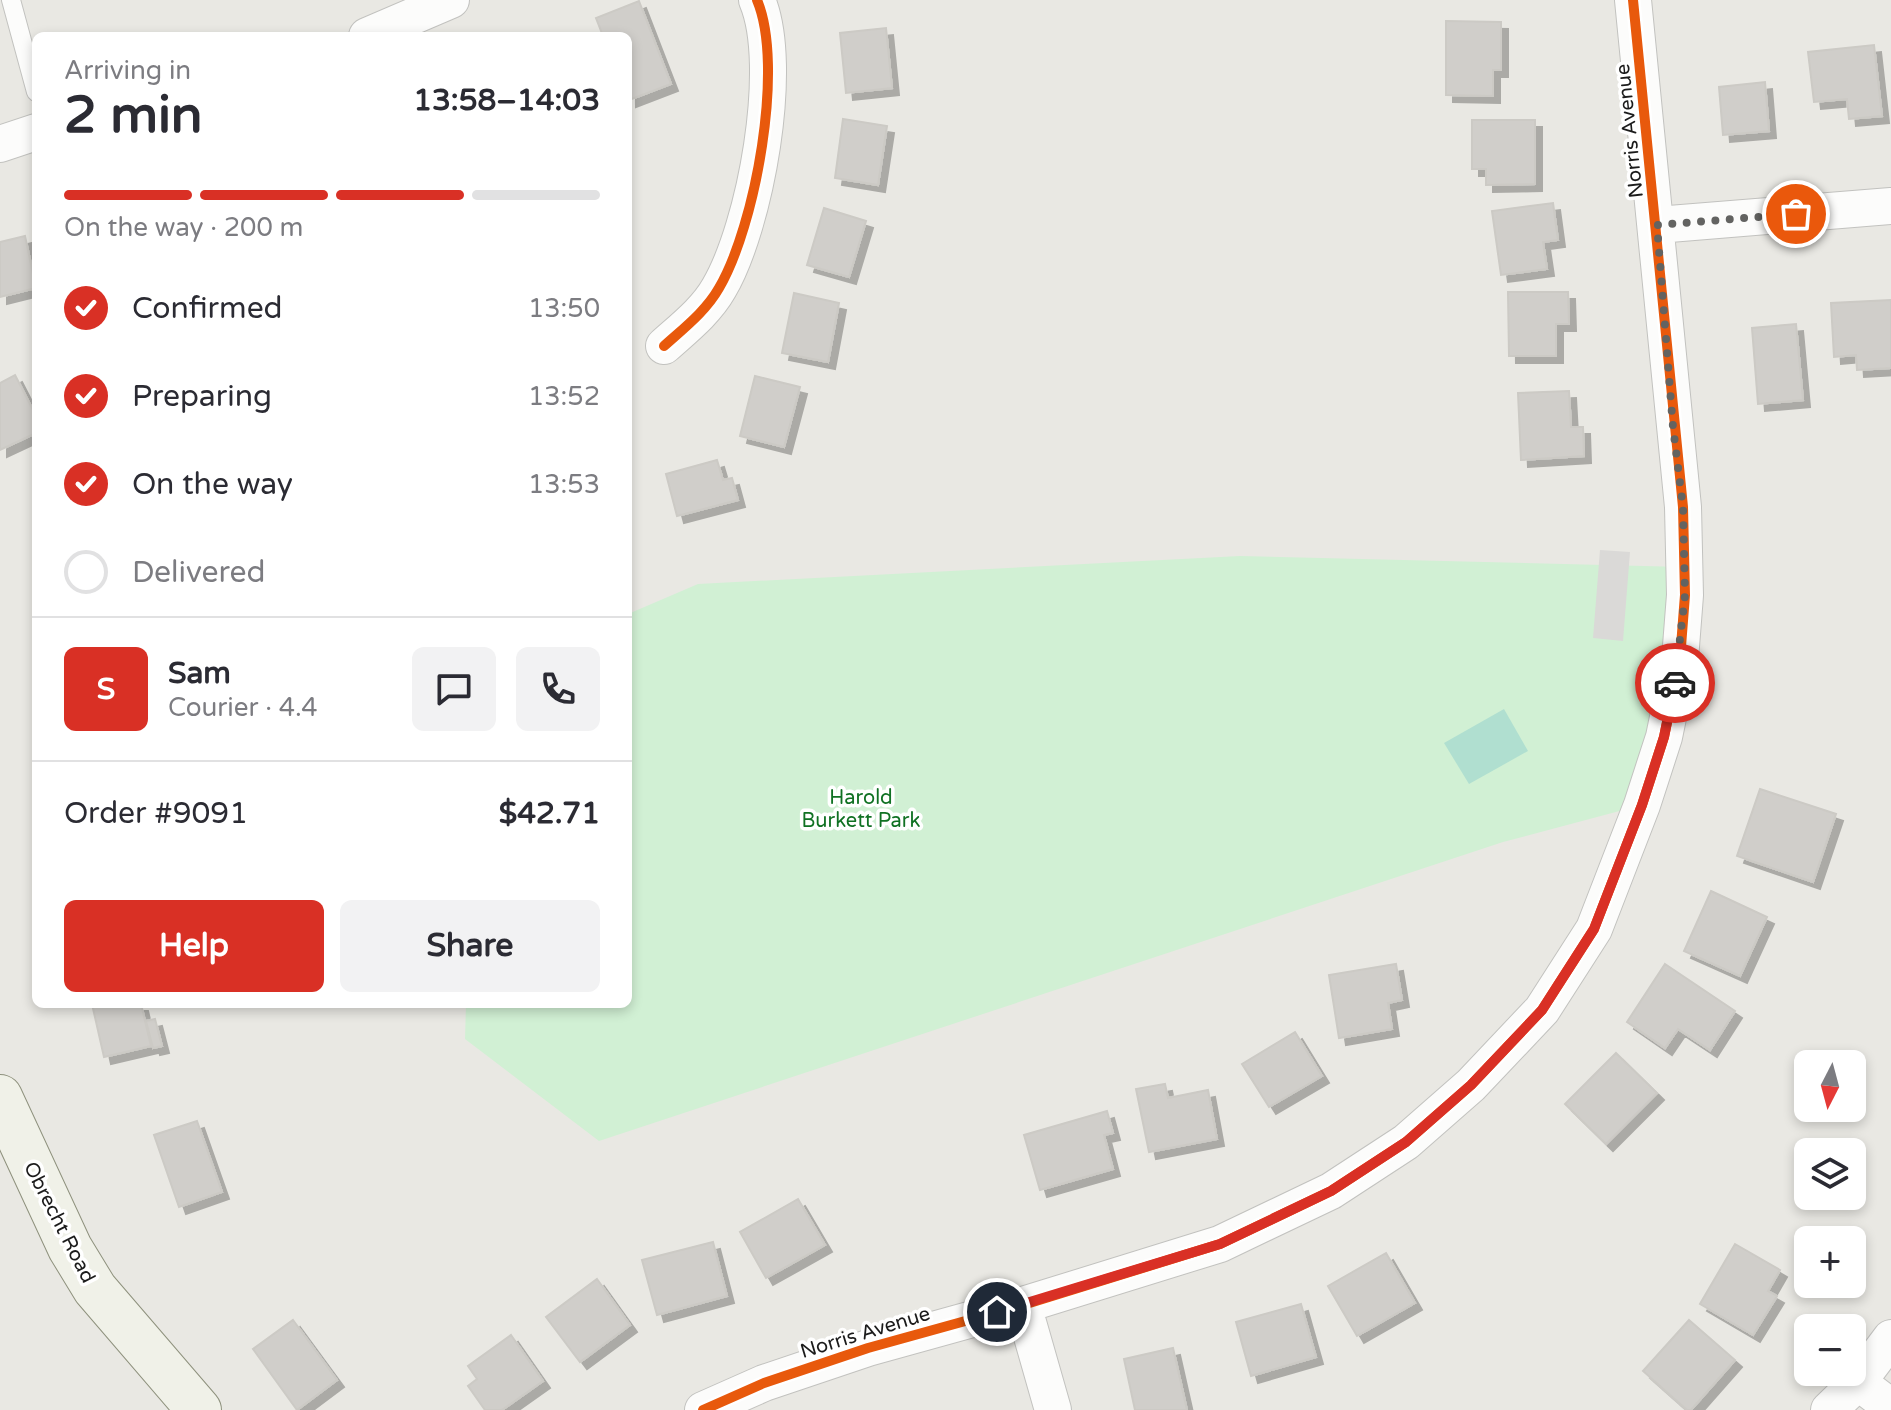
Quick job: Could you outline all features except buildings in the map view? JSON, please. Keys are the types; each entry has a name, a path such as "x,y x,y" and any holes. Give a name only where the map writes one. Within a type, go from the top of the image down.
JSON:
{"street":[{"path":"376,32 451,0"},
{"path":"664,346 697,316 717,291 741,243 753,201 769,76 768,46 757,0"},
{"name":"Norris Avenue","path":"703,1410 764,1383 868,1348 1023,1305 1220,1244 1331,1191 1393,1150 1471,1085 1542,1010 1594,929 1642,805 1664,737 1680,659 1685,595 1683,507 1633,0"},
{"path":"0,144 32,133"},
{"path":"1657,225 1891,206"},
{"name":"Obrecht Road","path":"0,1097 70,1248 95,1289 199,1410"},
{"path":"1023,1305 1053,1410"},
{"path":"1866,1371 1891,1338"},
{"path":"1829,1410 1854,1386"},
{"path":"1863,1386 1891,1407"}],"lane":[{"path":"11,0 32,77"}],"green space":[{"name":"Harold Burkett Park","path":"1240,556 1684,567 1642,805 1503,842 599,1141 465,1039 466,1008 632,1008 632,612 698,584"},
{"path":"1504,709 1528,751 1469,784 1444,743"}],"shaded area":[{"path":"1600,550 1630,552 1623,641 1593,638"}],"cycle path":[{"path":"664,346 714,296 732,261 744,227 762,146 767,104 765,29 757,0"},
{"path":"703,1410 764,1383 868,1348 1023,1305 1220,1244 1331,1191 1406,1142 1471,1085 1542,1010 1594,929 1642,805 1664,737 1680,659 1685,595 1683,507 1633,0"}],"way so far":[{"path":"1675,683 1685,595 1683,507 1673,427 1657,225 1796,214"}],"route":[{"path":"997,1312 1220,1244 1331,1191 1406,1142 1471,1085 1542,1010 1594,929 1642,805 1664,737 1675,683"}]}
